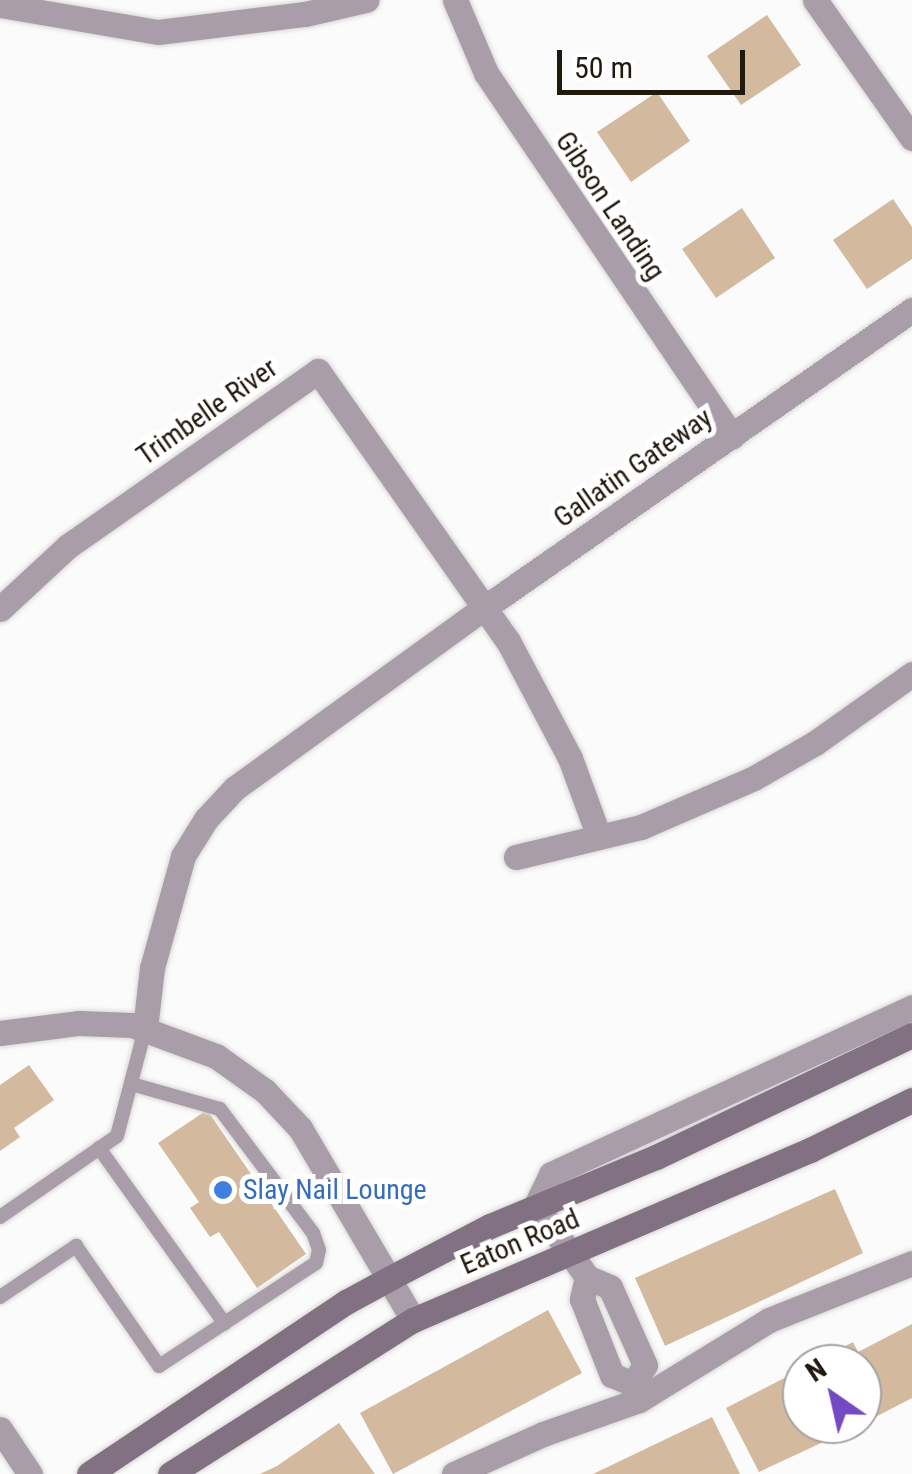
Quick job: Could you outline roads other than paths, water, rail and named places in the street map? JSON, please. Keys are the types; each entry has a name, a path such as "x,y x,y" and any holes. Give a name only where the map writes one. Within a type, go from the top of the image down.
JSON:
{"street":[{"path":"0,6 158,32 305,14 366,0"},
{"name":"Gibson Landing","path":"455,0 486,73 732,436"},
{"path":"815,0 912,138"},
{"name":"Gallatin Gateway","path":"145,1029 152,968 183,856 206,819 235,788 484,608 912,310"},
{"name":"Trimbelle River","path":"2,602 68,546 318,370 484,608"},
{"path":"484,608 508,642 570,758 600,837"},
{"path":"516,858 641,827 754,778 814,743 912,674"},
{"name":"Eaton Road","path":"536,1205 552,1174 912,1008"},
{"path":"0,1033 78,1023 145,1029 216,1056 265,1091 300,1128 326,1165 414,1320"},
{"name":"Eaton Road","path":"88,1474 346,1302 392,1277 536,1205 656,1157 912,1034"},
{"name":"Eaton Road","path":"170,1474 414,1320 810,1150 912,1100"},
{"path":"536,1205 587,1276 582,1299 612,1375 636,1392"},
{"path":"454,1474 636,1392 769,1320 912,1263"},
{"path":"0,1430 30,1474"}],"lane":[{"path":"0,1217 117,1136 145,1029"},
{"path":"0,1297 76,1246 159,1366 316,1264 319,1250 313,1233 220,1109 130,1084"},
{"path":"99,1148 225,1324"}],"place":[{"name":"Slay Nail Lounge","path":"223,1190"}]}
